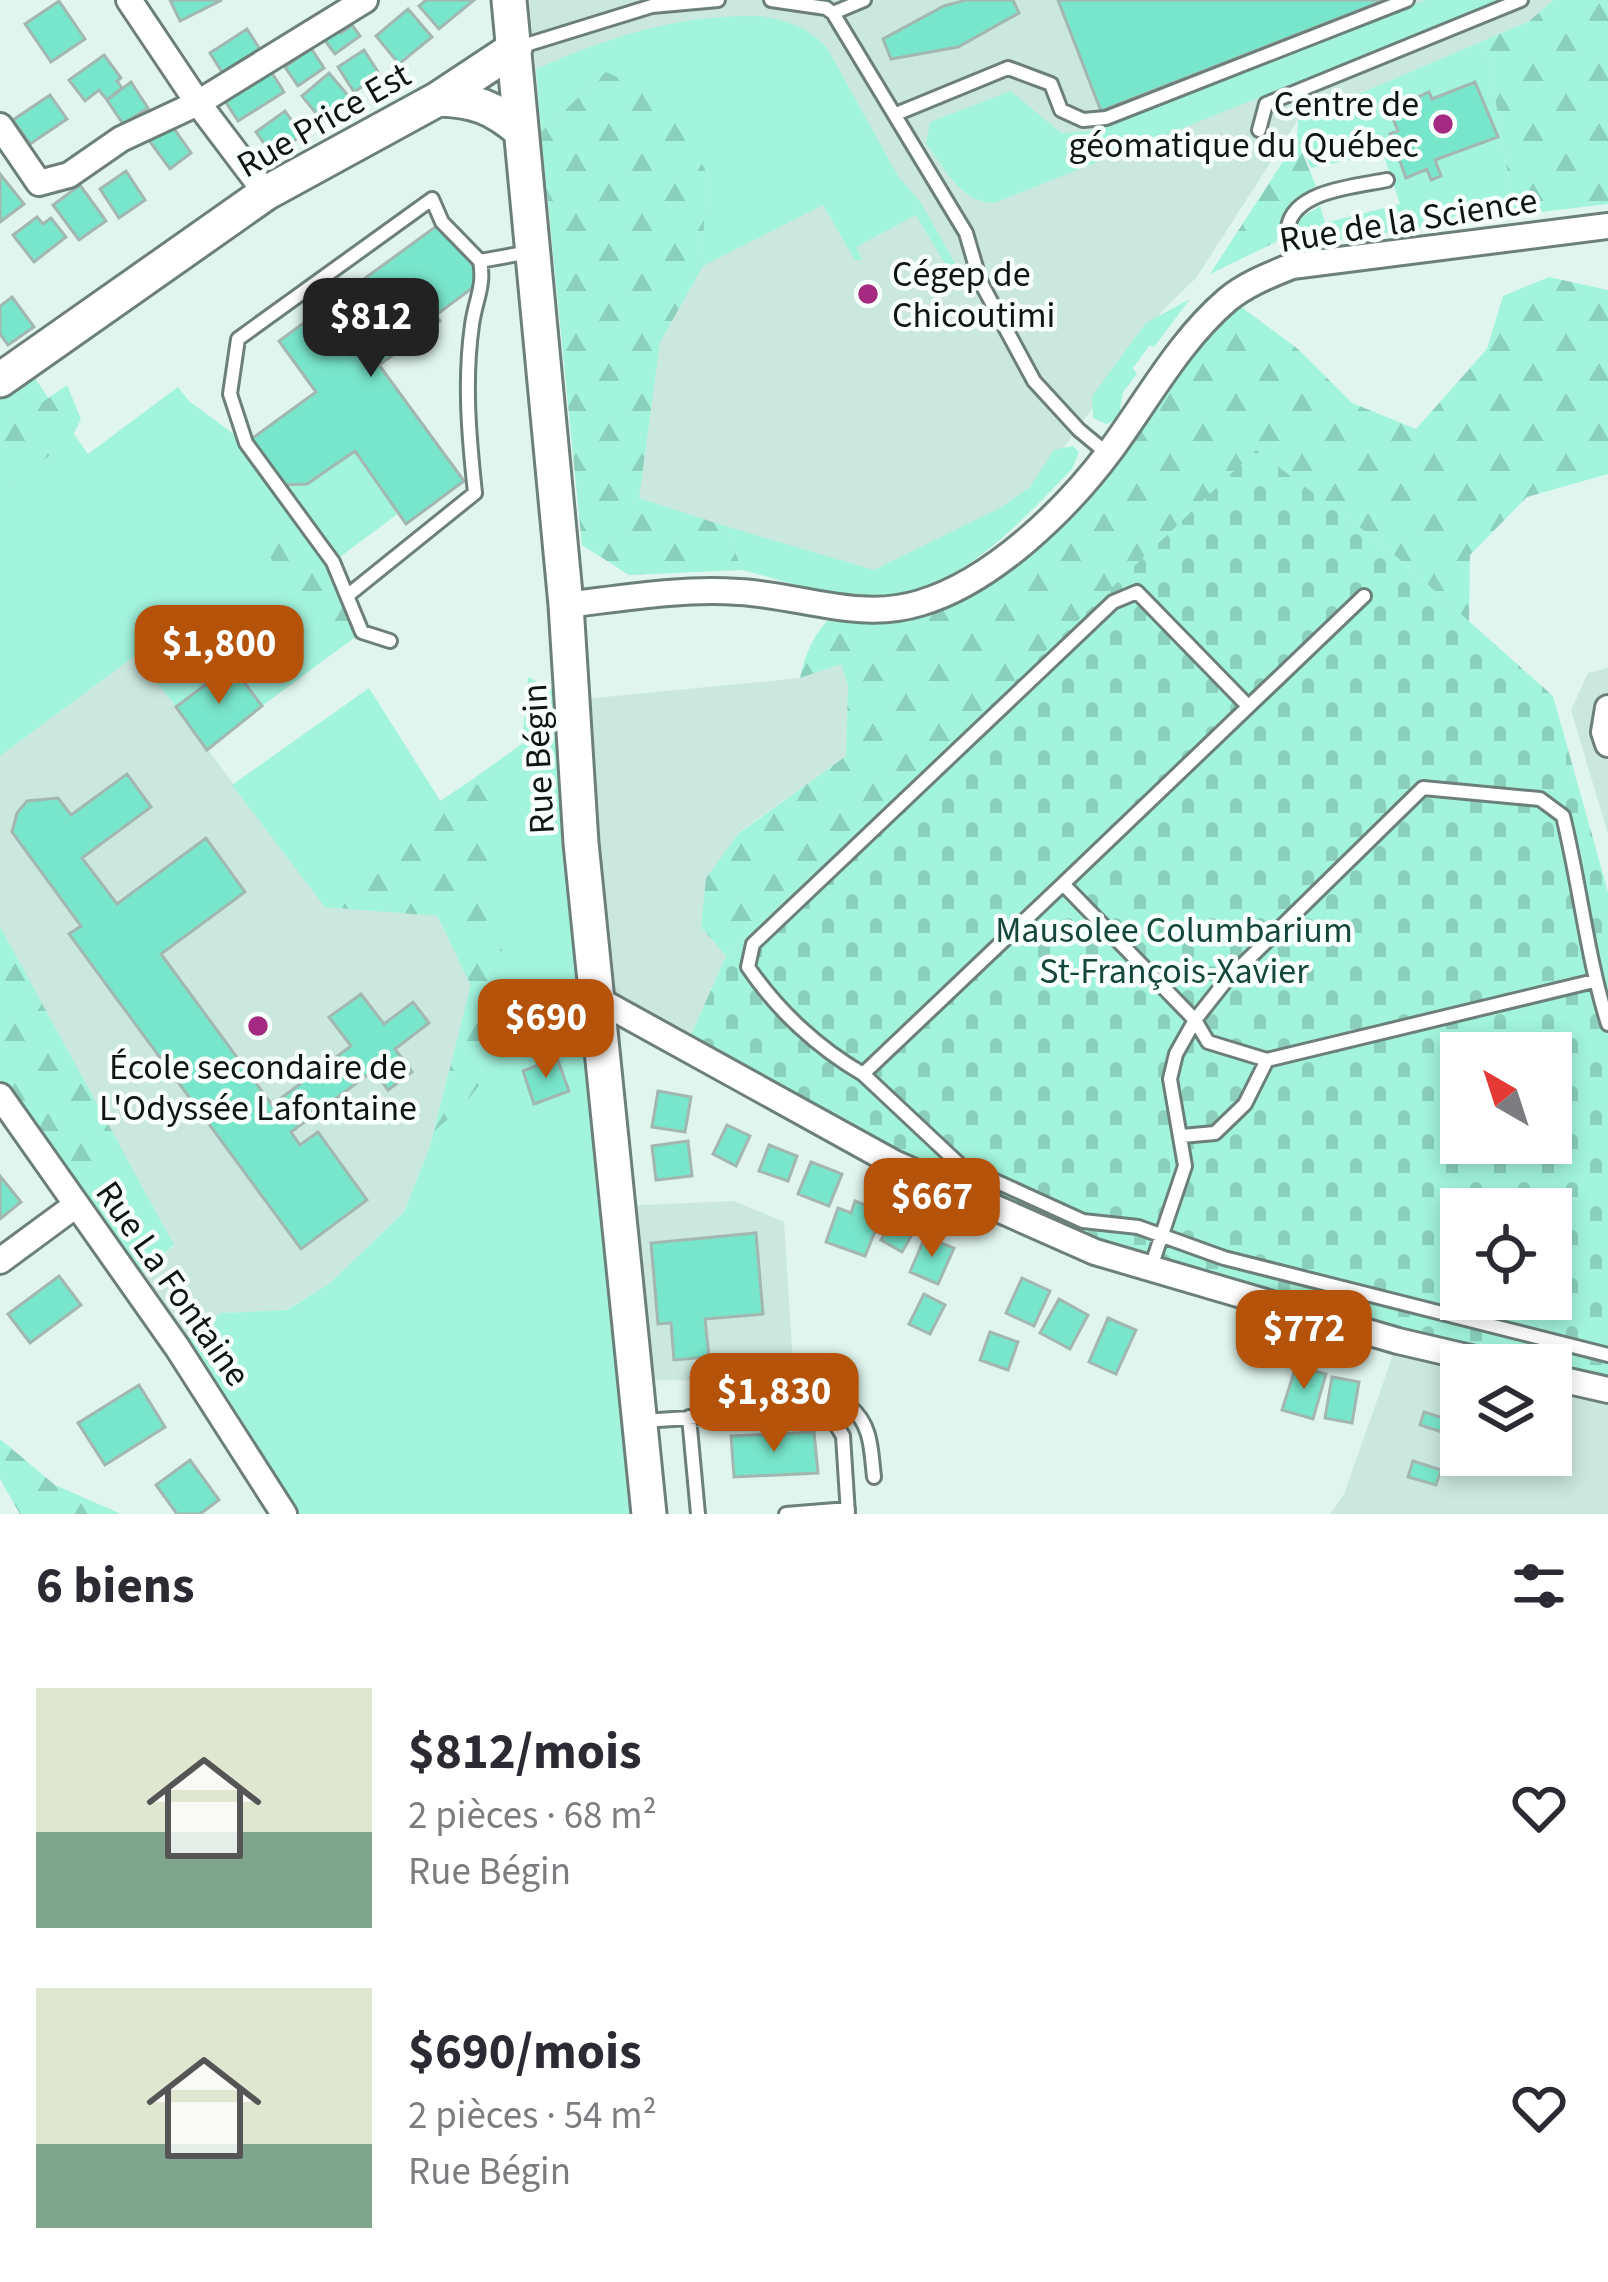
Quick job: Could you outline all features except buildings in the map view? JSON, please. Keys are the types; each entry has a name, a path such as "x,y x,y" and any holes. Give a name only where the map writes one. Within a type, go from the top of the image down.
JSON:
{"street":[{"path":"129,0 266,193"},
{"path":"0,126 39,183 69,176 121,139 198,103 365,0"},
{"name":"Rue Bégin","path":"509,0 566,604 581,843 649,1514"},
{"name":"Rue Price Est","path":"0,380 266,193 438,99 514,48"},
{"path":"438,99 473,100 496,110 520,130"},
{"name":"Rue de la Science","path":"566,604 680,591 743,592 840,608 881,610 921,603 970,579 1018,547 1063,507 1229,298 1292,266 1608,226"},
{"path":"1608,707 1604,733 1608,744"},
{"path":"597,999 894,1162 1095,1252 1440,1351"},
{"name":"Rue La Fontaine","path":"0,1096 177,1347 284,1514"},
{"path":"0,1261 76,1205"},
{"path":"1572,1382 1608,1390"}],"lane":[{"name":"Rue Price Est","path":"514,48 652,6 718,0"},
{"path":"771,0 829,7 861,1"},
{"path":"896,114 1008,68 1051,84 1061,110 1083,120 1106,118 1407,0"},
{"path":"1259,130 1266,104 1521,0"},
{"path":"829,7 966,233 980,281 1034,380 1108,454"},
{"path":"1292,266 1288,227 1300,207 1324,194 1387,180"},
{"path":"347,596 475,493 466,408 472,322 484,280 480,262 442,223 432,199 238,339 230,394 246,442 332,562 362,632 390,640"},
{"path":"480,262 531,252"},
{"path":"1248,706 1137,592 1113,602 753,944 748,967 766,994 960,1165 1083,1221 1162,1234 1224,1258 1297,1278 1608,1355"},
{"path":"862,1074 1364,596"},
{"path":"1150,1269 1184,1166 1170,1079 1176,1054 1195,1020 1226,982 1423,788 1540,799 1563,816 1582,892 1594,981 1608,1024"},
{"path":"1063,884 1195,1020 1208,1042 1267,1060 1594,981"},
{"path":"1182,1136 1215,1132 1245,1103 1267,1060"},
{"path":"696,1417 722,1402 754,1398 837,1400 850,1407 869,1433 874,1477"},
{"path":"640,1421 790,1411 835,1423 843,1436 848,1511 786,1514"},
{"path":"696,1417 698,1514"}],"shaded area":[{"name":"Cégep de Chicoutimi","path":"529,0 1554,0 1528,22 1298,120 1196,278 1164,309 1008,525 926,580 793,573 582,545"},
{"name":"École secondaire de L'Odyssée Lafontaine","path":"136,654 325,906 437,915 471,985 430,1146 404,1212 330,1283 286,1310 221,1313 177,1347 131,1282 174,1246 0,927 0,756"},
{"path":"841,663 848,685 846,756 739,832 701,927 726,956 686,1046 597,999 574,700 800,678"},
{"path":"1608,668 1608,834 1571,710 1588,673"},
{"path":"734,1201 784,1222 794,1381 636,1380 618,1206"},
{"path":"1398,1341 1440,1357 1440,1476 1572,1476 1572,1382 1608,1390 1608,1514 1330,1514 1344,1494"}],"green space":[{"path":"1426,0 1505,0 994,203 963,191 926,144 930,122 1011,91 1061,133 1087,132"},
{"path":"1554,0 1608,0 1608,204 1515,215 1485,40 1528,22"},
{"path":"759,16 796,26 827,48 898,176 921,203 956,265 953,277 916,215 856,247 862,260 855,260 823,205 703,266 705,169 606,72 541,132 536,69 672,23"},
{"path":"1485,40 1515,215 1298,245 1299,219 1320,206 1325,223 1400,204 1383,153 1311,168 1297,140 1298,120"},
{"path":"606,72 660,97 705,169 703,266 660,342 639,498 725,526 742,570 629,575 582,545 541,132"},
{"path":"1297,140 1316,186 1290,209 1276,242 1210,274"},
{"path":"1549,277 1608,290 1608,474 1527,497 1470,555 1469,622 1383,545 1256,451 726,956 701,927 706,878 739,833 846,756 848,685 841,664 800,678 809,648 825,624 840,608 881,611 1018,547 1229,298 1298,349 1352,403 1416,429 1487,349 1503,296"},
{"path":"1190,299 1133,368 1137,374 1123,392 1120,409 1124,413 1106,424 1093,418 1092,396 1146,323"},
{"path":"24,363 88,454 178,387 189,401 246,443 276,485 308,484 355,451 399,513 333,562 362,632 262,706 231,666 176,707 136,655 0,756 0,385"},
{"path":"67,385 81,419 72,437 0,496 0,432"},
{"path":"1073,446 1079,452 1072,469 1026,516 975,560 917,590 886,597 852,597 742,570 725,526 874,570 1000,508 1030,487 1054,450"},
{"name":"Mausolee Columbarium St-François-Xavier","path":"1256,450 1383,545 1553,696 1608,892 1608,1395 1572,1386 1572,1344 1440,1344 1440,1350 1095,1252 686,1046 726,956"},
{"path":"285,497 333,562 362,632 333,653 266,551 261,513"},
{"path":"528,677 574,700 649,1514 284,1514 177,1347 221,1313 287,1310 330,1283 404,1212 430,1146 471,986 437,915 325,907 232,785 369,688 441,802 522,744"},
{"path":"467,783 492,787 493,844 480,907 525,995 490,1070 467,1101 434,1131 471,985 438,916 325,907 319,898 382,840"},
{"path":"0,927 174,1245 131,1282 0,1096"},
{"path":"0,927 125,1155 91,1166 45,1161 0,1097"},
{"path":"0,1439 55,1485 121,1514 20,1514 0,1479"}],"place":[{"name":"Centre de géomatique du Québec","path":"1443,124"},
{"name":"Cégep de Chicoutimi","path":"868,294"},
{"name":"École secondaire de L'Odyssée Lafontaine","path":"258,1026"}]}
